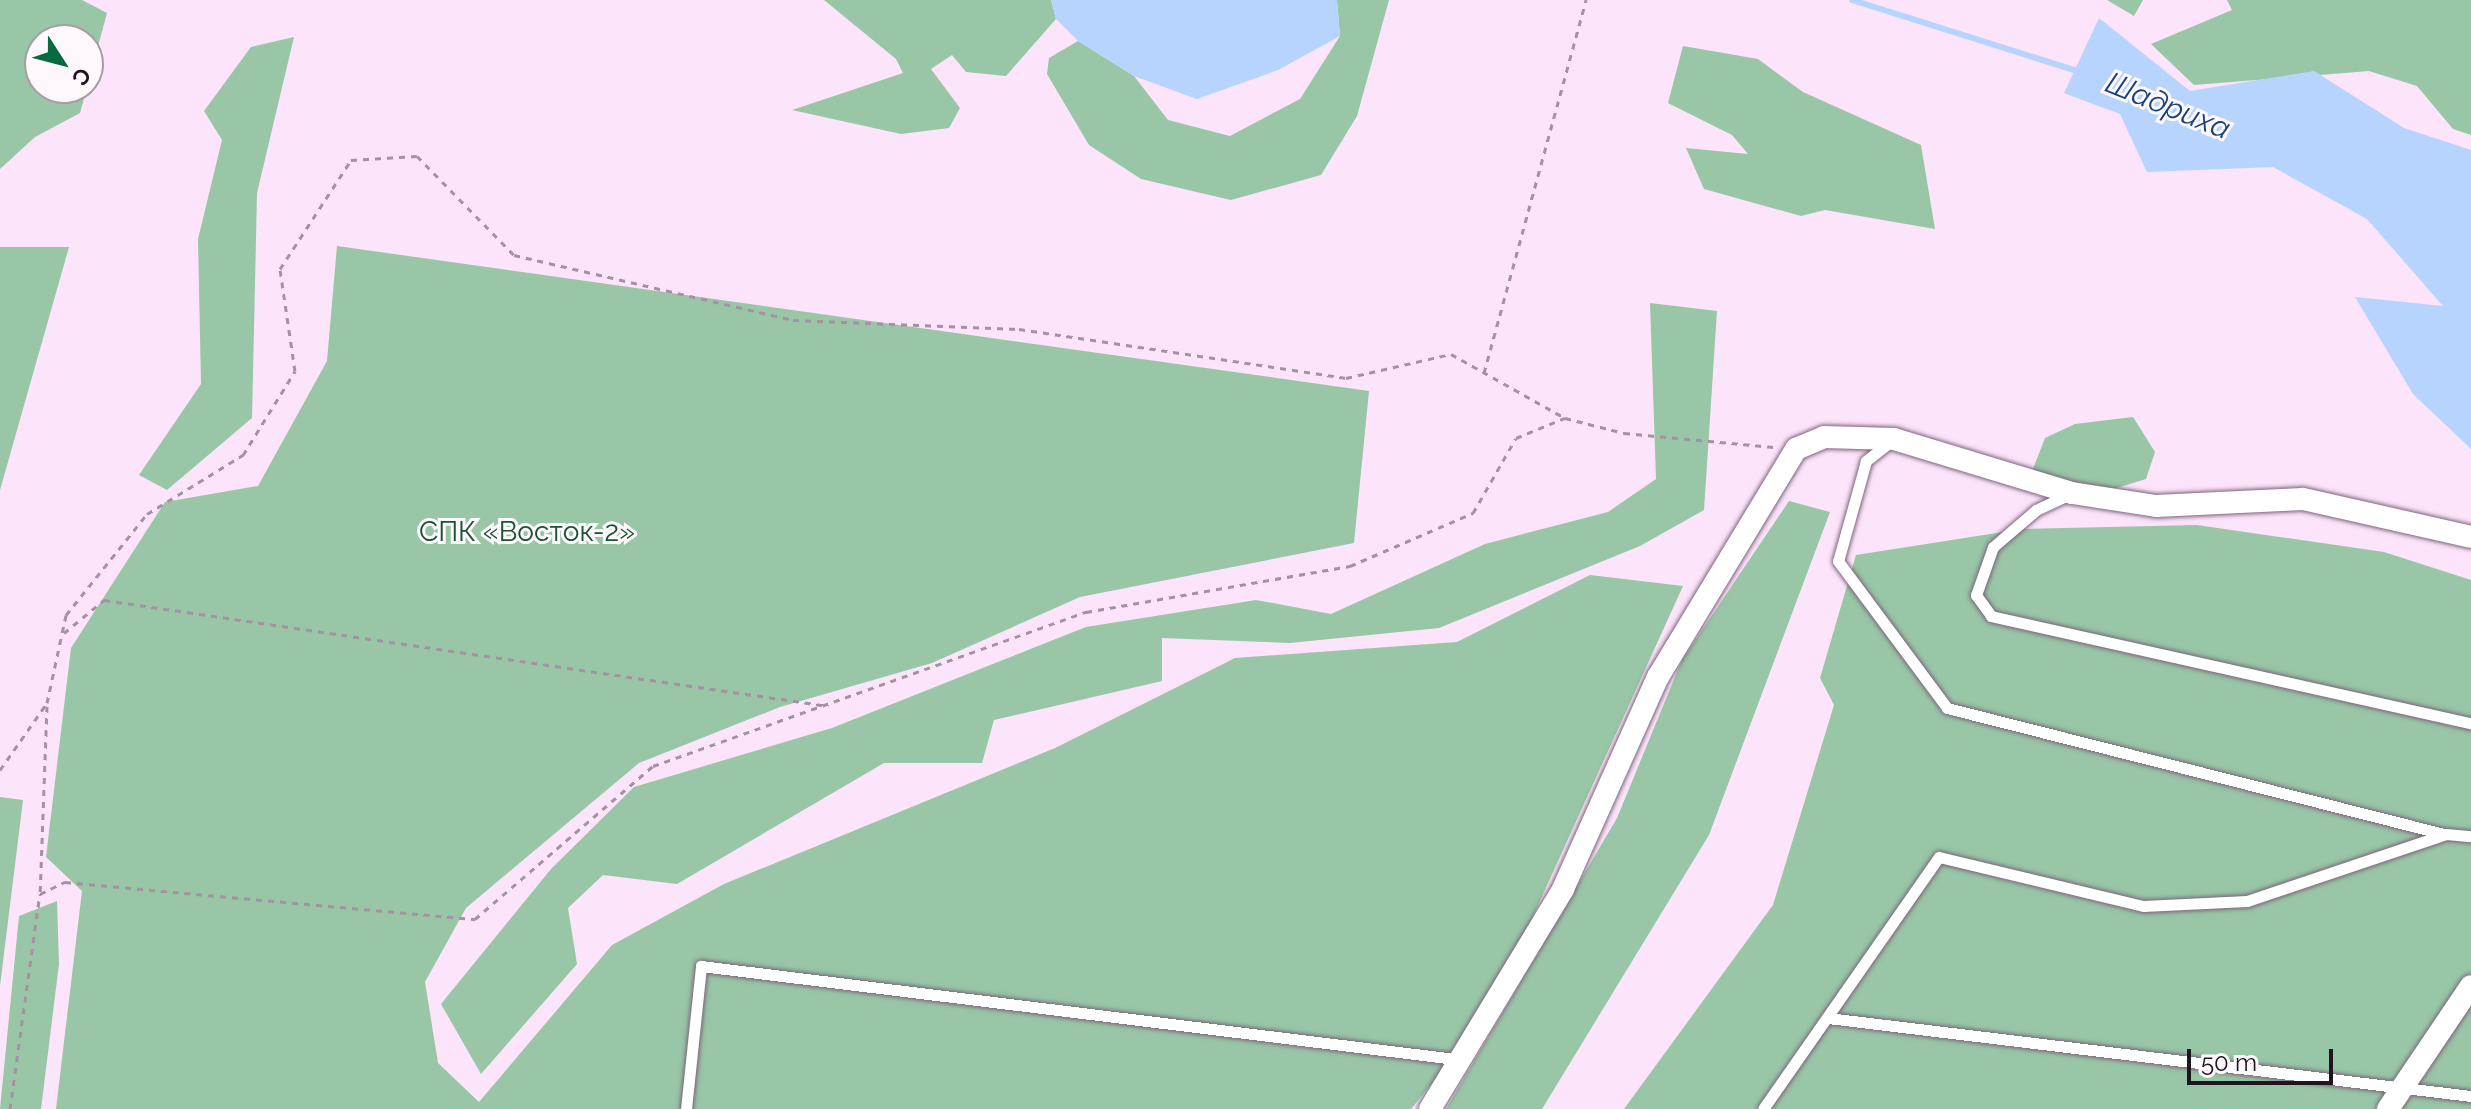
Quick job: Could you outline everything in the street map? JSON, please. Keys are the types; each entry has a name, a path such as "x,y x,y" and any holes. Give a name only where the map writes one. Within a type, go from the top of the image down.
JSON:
{"street":[{"path":"1430,1109 1465,1060 1563,889 1658,677 1796,449 1824,437 1894,439 2072,493 2156,506 2303,499 2471,537"},
{"path":"2388,1109 2471,986"}],"lane":[{"path":"1894,439 1866,461 1838,561 1947,708 2446,834 2471,836"},
{"path":"2072,493 2036,510 1993,547 1976,595 1991,616 2471,723"},
{"path":"1763,1109 1939,857 2158,906 2247,901 2446,834"},
{"path":"686,1109 701,966 1465,1060"},
{"path":"1828,1018 2403,1085 2471,1096"}],"path":[{"path":"1484,373 1586,0"},
{"path":"10,1109 40,894 47,703 66,615 147,514 243,455 295,371 280,269 351,160 417,156 514,255 793,320 1019,329 1346,378 1451,354 1565,418 1624,433 1796,449"},
{"path":"40,894 65,882 475,919 653,766 832,707 1086,612 1350,566 1473,513 1516,438 1565,418"},
{"path":"62,634 104,600 832,707"},
{"path":"0,770 47,703"}],"green space":[{"path":"0,0 82,0 107,13 104,24 24,24 24,104 83,104 80,113 35,137 0,169"},
{"path":"824,0 1051,0 1056,19 1006,76 966,72 952,55 931,69 960,108 949,128 901,134 792,110 903,73 896,59"},
{"path":"1337,0 1389,0 1357,116 1321,175 1231,200 1141,179 1089,145 1047,74 1049,58 1078,41 1134,76 1168,120 1230,136 1300,99 1340,36"},
{"path":"2107,0 2143,0 2134,16"},
{"path":"2227,0 2471,0 2471,135 2453,129 2417,86 2369,71 2194,85 2151,44 2232,10"},
{"path":"294,37 257,193 252,418 167,490 139,475 201,384 198,239 222,140 204,111 251,47"},
{"path":"1683,46 1758,59 1803,92 1921,145 1935,229 1825,210 1801,216 1704,189 1686,148 1748,154 1732,135 1668,103"},
{"name":"СПК «Восток-2»","path":"337,246 1369,391 1354,543 1080,597 932,663 780,707 639,763 466,908 425,982 438,1063 479,1102 612,945 724,884 1055,748 1235,658 1457,642 1590,575 1683,586 1528,927 1446,1066 1411,1109 56,1109 82,891 46,857 71,648 165,502 258,486 327,361"},
{"path":"0,247 69,247 0,490"},
{"path":"1650,303 1717,311 1704,510 1640,546 1439,628 1290,643 1162,638 1162,681 994,720 982,763 884,763 677,884 603,875 568,908 577,964 481,1074 441,1004 551,869 634,787 832,728 1086,627 1256,600 1331,614 1485,544 1608,512 1656,479"},
{"path":"2133,417 2155,452 2146,479 2107,491 2031,474 2045,438 2075,424"},
{"path":"1789,501 1830,512 1709,835 1542,1109 1446,1109 1617,818 1682,660"},
{"path":"2197,525 2384,552 2471,580 2471,1109 1624,1109 1773,905 1834,705 1820,678 1856,555 2022,529"},
{"path":"0,797 23,800 0,986"},
{"path":"57,901 59,964 41,1109 0,1109 19,916"}],"water":[{"path":"1051,0 1337,0 1340,36 1278,70 1197,99 1134,76 1078,41 1056,19"},
{"path":"2099,18 2190,91 2314,71 2404,128 2471,150 2471,449 2413,394 2355,297 2443,306 2367,219 2273,167 2147,172 2120,114 2064,93"}],"waterway":[{"name":"Шадриха","path":"1852,0 2081,72"}]}
